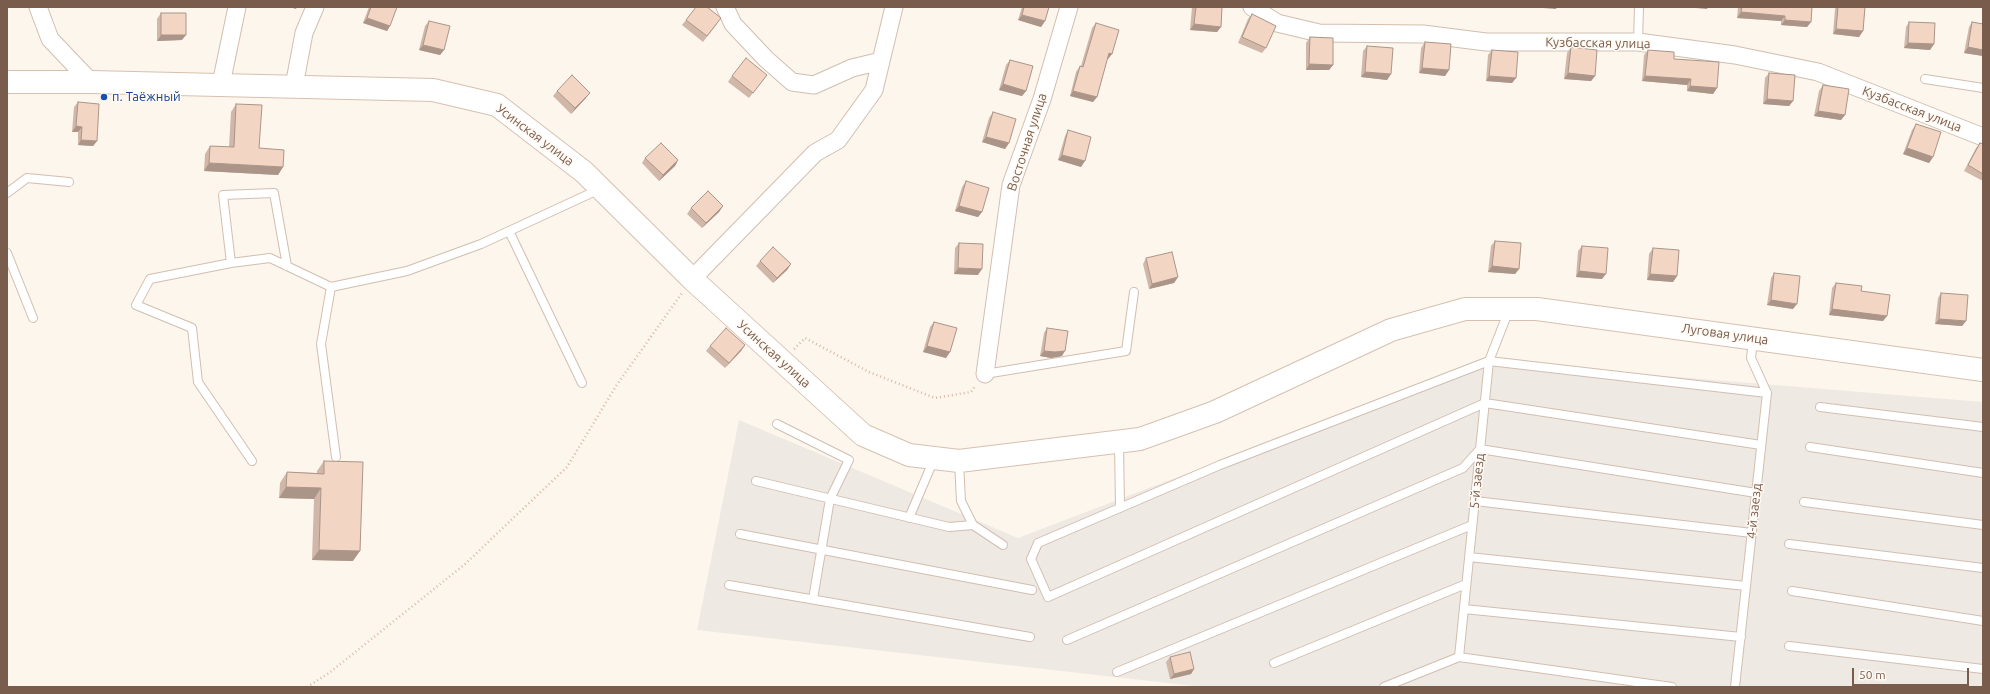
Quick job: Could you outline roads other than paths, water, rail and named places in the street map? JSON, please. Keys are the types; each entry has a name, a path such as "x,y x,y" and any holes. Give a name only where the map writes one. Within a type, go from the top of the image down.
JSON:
{"street":[{"path":"38,7 50,39 91,82"},
{"path":"221,84 237,7"},
{"path":"294,86 304,33 315,7"},
{"path":"725,7 733,24 766,59 792,82 814,85 852,68 881,61"},
{"path":"692,279 815,153 838,140 874,90 894,7"},
{"name":"Восточная улица","path":"985,374 1011,186 1042,98 1069,7"},
{"name":"Кузбасская улица","path":"1252,7 1276,23 1319,33 1423,34 1486,42 1638,42 1735,55 1818,72 1983,137"},
{"name":"Усинская улица","path":"7,82 221,84 433,90 497,105 584,172 692,279 863,435 909,455 959,462 1119,442"},
{"name":"Луговая улица","path":"1119,442 1140,439 1215,412 1391,330 1466,309 1536,309 1983,370"}],"lane":[{"path":"1638,42 1639,7"},
{"path":"1925,79 1983,88"},
{"path":"7,193 27,178 69,182"},
{"path":"252,461 198,382 192,328 136,305 150,279 230,263 270,258 331,287 407,271 481,244 600,188"},
{"path":"230,263 223,196 274,193 287,266"},
{"path":"509,231 582,383"},
{"path":"7,253 33,318"},
{"path":"331,287 321,344 336,457"},
{"path":"985,374 1126,351 1134,292"},
{"name":"5-й заезд","path":"1459,657 1489,361 1509,309"},
{"path":"1753,338 1751,358 1767,393"},
{"path":"1762,444 1485,403 1048,597 1031,559 1038,543 1220,465 1489,361 1767,393"},
{"name":"4-й заезд","path":"1735,687 1767,393"},
{"path":"1820,407 1983,427"},
{"path":"777,424 849,460 830,499 813,599"},
{"path":"1119,442 1120,508"},
{"path":"1810,447 1983,472"},
{"path":"1067,640 1463,468 1480,449 1756,493"},
{"path":"909,518 934,458"},
{"path":"959,462 961,501 973,525 1003,544"},
{"path":"756,481 949,527 973,525"},
{"path":"1475,501 1752,533"},
{"path":"1804,502 1983,525"},
{"path":"1117,672 1472,525"},
{"path":"740,534 1032,590"},
{"path":"1789,544 1983,568"},
{"path":"1469,557 1746,586"},
{"path":"1274,663 1466,584"},
{"path":"729,585 1030,637"},
{"path":"1792,591 1983,621"},
{"path":"1464,609 1741,637"},
{"path":"1789,646 1983,669"},
{"path":"1384,687 1459,657 1672,687"}],"place":[{"name":"п. Таёжный","path":"104,97"}]}
